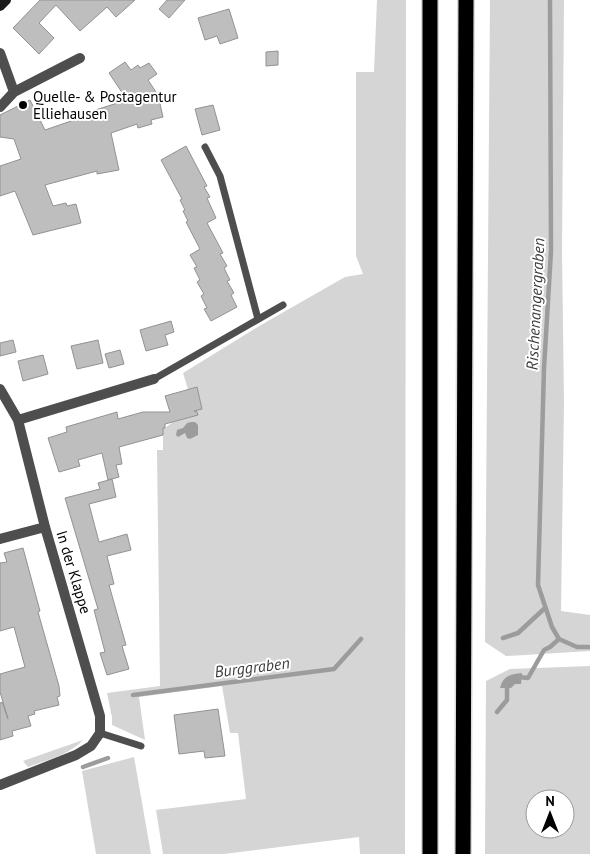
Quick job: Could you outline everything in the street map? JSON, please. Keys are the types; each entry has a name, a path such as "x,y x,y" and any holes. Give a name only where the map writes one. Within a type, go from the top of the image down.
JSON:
{"highway":[{"path":"430,0 430,854"},
{"path":"463,854 466,0"},
{"path":"466,76 478,0"}],"street":[{"path":"0,6 6,0"},
{"path":"0,53 14,92"},
{"path":"0,107 14,92 80,58"},
{"path":"18,420 154,379"},
{"name":"In der Klappe","path":"0,389 18,420 45,527 96,699 100,716 100,733"},
{"path":"0,539 45,527"},
{"path":"0,785 76,755 90,746 100,733"}],"lane":[{"path":"204,147 220,176 258,319"},
{"path":"154,379 283,304"},
{"path":"100,733 141,746"}],"shaded area":[{"path":"377,0 406,0 405,854 360,854 359,837 224,854 163,854 156,810 246,799 238,733 230,733 222,686 139,697 145,740 112,725 107,693 160,686 157,450 163,450 163,428 173,422 196,415 183,373 261,325 345,277 363,274 356,256 356,72 374,72"},
{"path":"490,0 564,0 562,250 564,402 561,611 590,615 590,651 506,656 485,642"},
{"path":"191,422 195,422 198,425 198,435 190,439 187,438 185,433 178,437 176,435 177,430"},
{"path":"590,666 590,854 485,854 486,681 510,669"},
{"path":"522,673 521,684 515,684 511,688 500,688 508,676"},
{"path":"83,740 71,750 43,762 28,767 23,761"},
{"path":"134,757 151,854 96,854 82,771"}],"building":[{"path":"40,0 135,0 116,17 107,7 80,31 56,5 39,23 54,38 39,54 13,28"},
{"path":"167,0 185,0 169,18 159,9"},
{"path":"229,9 238,38 220,44 217,36 205,40 198,18"},
{"path":"278,51 278,65 266,66 266,52"},
{"path":"125,62 131,70 138,65 140,68 149,63 157,74 148,80 158,95 163,117 151,120 152,124 138,128 137,124 111,133 119,170 97,174 97,171 45,185 53,206 66,203 67,206 76,204 81,223 33,235 15,191 0,196 0,166 21,159 14,139 0,137 0,115 30,100 45,130 74,120 73,117 127,100 109,73"},
{"path":"213,105 220,130 202,135 195,109"},
{"path":"186,146 207,186 204,187 210,197 207,198 216,218 207,223 223,253 220,254 227,266 224,268 230,280 227,281 234,293 231,295 237,307 211,321 204,309 207,308 201,296 204,294 197,282 200,280 194,268 197,267 190,255 200,249 186,222 188,221 183,211 185,210 180,200 182,199 161,160"},
{"path":"171,321 174,332 165,335 168,345 146,351 140,330"},
{"path":"13,340 16,352 0,356 0,343"},
{"path":"98,340 103,363 77,369 71,346"},
{"path":"120,350 124,364 109,368 105,354"},
{"path":"43,355 48,374 23,381 18,361"},
{"path":"197,387 202,409 194,411 198,415 165,424 163,435 119,447 122,464 116,465 119,477 108,480 102,453 78,460 80,466 59,472 48,438 67,432 66,427 117,412 118,419 143,412 170,412 165,396"},
{"path":"112,479 116,497 89,504 99,542 127,534 131,550 107,556 114,584 109,585 126,645 122,646 129,669 107,675 100,653 105,652 94,610 98,609 65,498 100,489 98,483"},
{"path":"23,548 40,611 38,612 59,686 60,696 57,697 59,705 34,711 35,714 28,716 31,726 12,731 13,736 0,740 0,703 2,702 8,719 0,692 0,674 25,667 14,627 0,631 0,563 7,562 4,553"},
{"path":"218,709 225,756 205,758 204,751 179,754 174,715"}],"waterway":[{"name":"Rischenangergraben","path":"550,0 551,251 544,368 538,585 552,627 559,639 577,647 590,647"},
{"name":"Burggraben","path":"503,638 518,633 545,608"},
{"name":"Burggraben","path":"133,695 334,669 361,639"},
{"path":"518,677 528,678 544,650 559,639"},
{"path":"497,712 507,700 507,685 509,683"},
{"name":"Burggraben","path":"83,767 108,758"}],"place":[{"name":"Quelle- & Postagentur Elliehausen","path":"23,105"}]}
